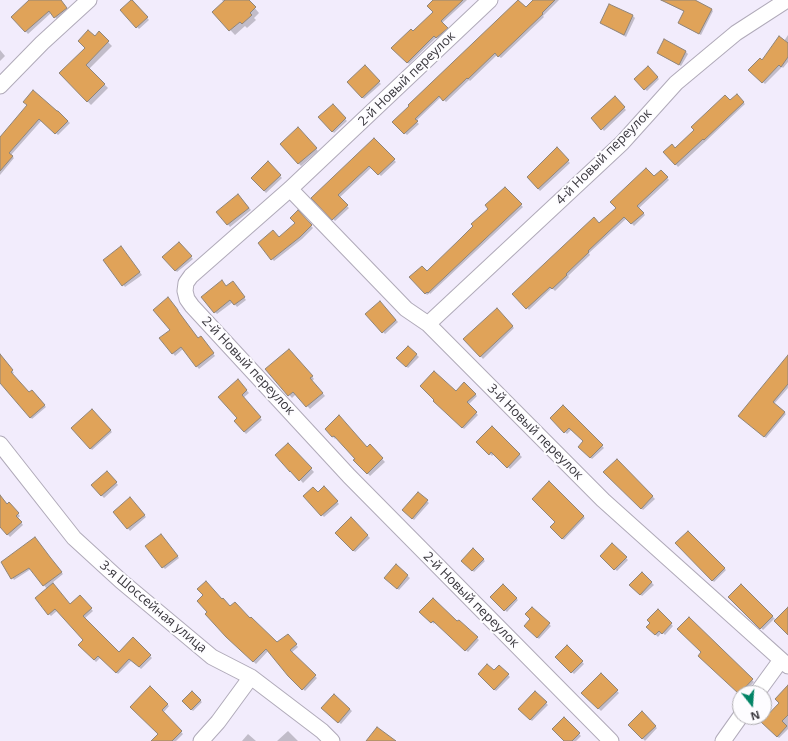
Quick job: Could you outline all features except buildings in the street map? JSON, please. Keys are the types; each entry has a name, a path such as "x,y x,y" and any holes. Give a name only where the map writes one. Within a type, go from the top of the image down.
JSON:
{"street":[{"path":"0,86 42,43 89,0"},
{"name":"2-й Новый переулок","path":"490,0 290,189 191,276 186,284 185,291 187,299 349,476 611,741"},
{"name":"4-й Новый переулок","path":"428,324 622,143 676,84 736,33 786,0"},
{"name":"3-й Новый переулок","path":"290,189 406,309 428,324 603,500 785,663"},
{"name":"3-я Шоссейная улица","path":"0,444 74,538 121,581 212,657 251,678 322,731 332,741"},
{"path":"764,685 785,663"},
{"path":"200,741 218,722 251,678"},
{"path":"723,741 734,725"}]}
